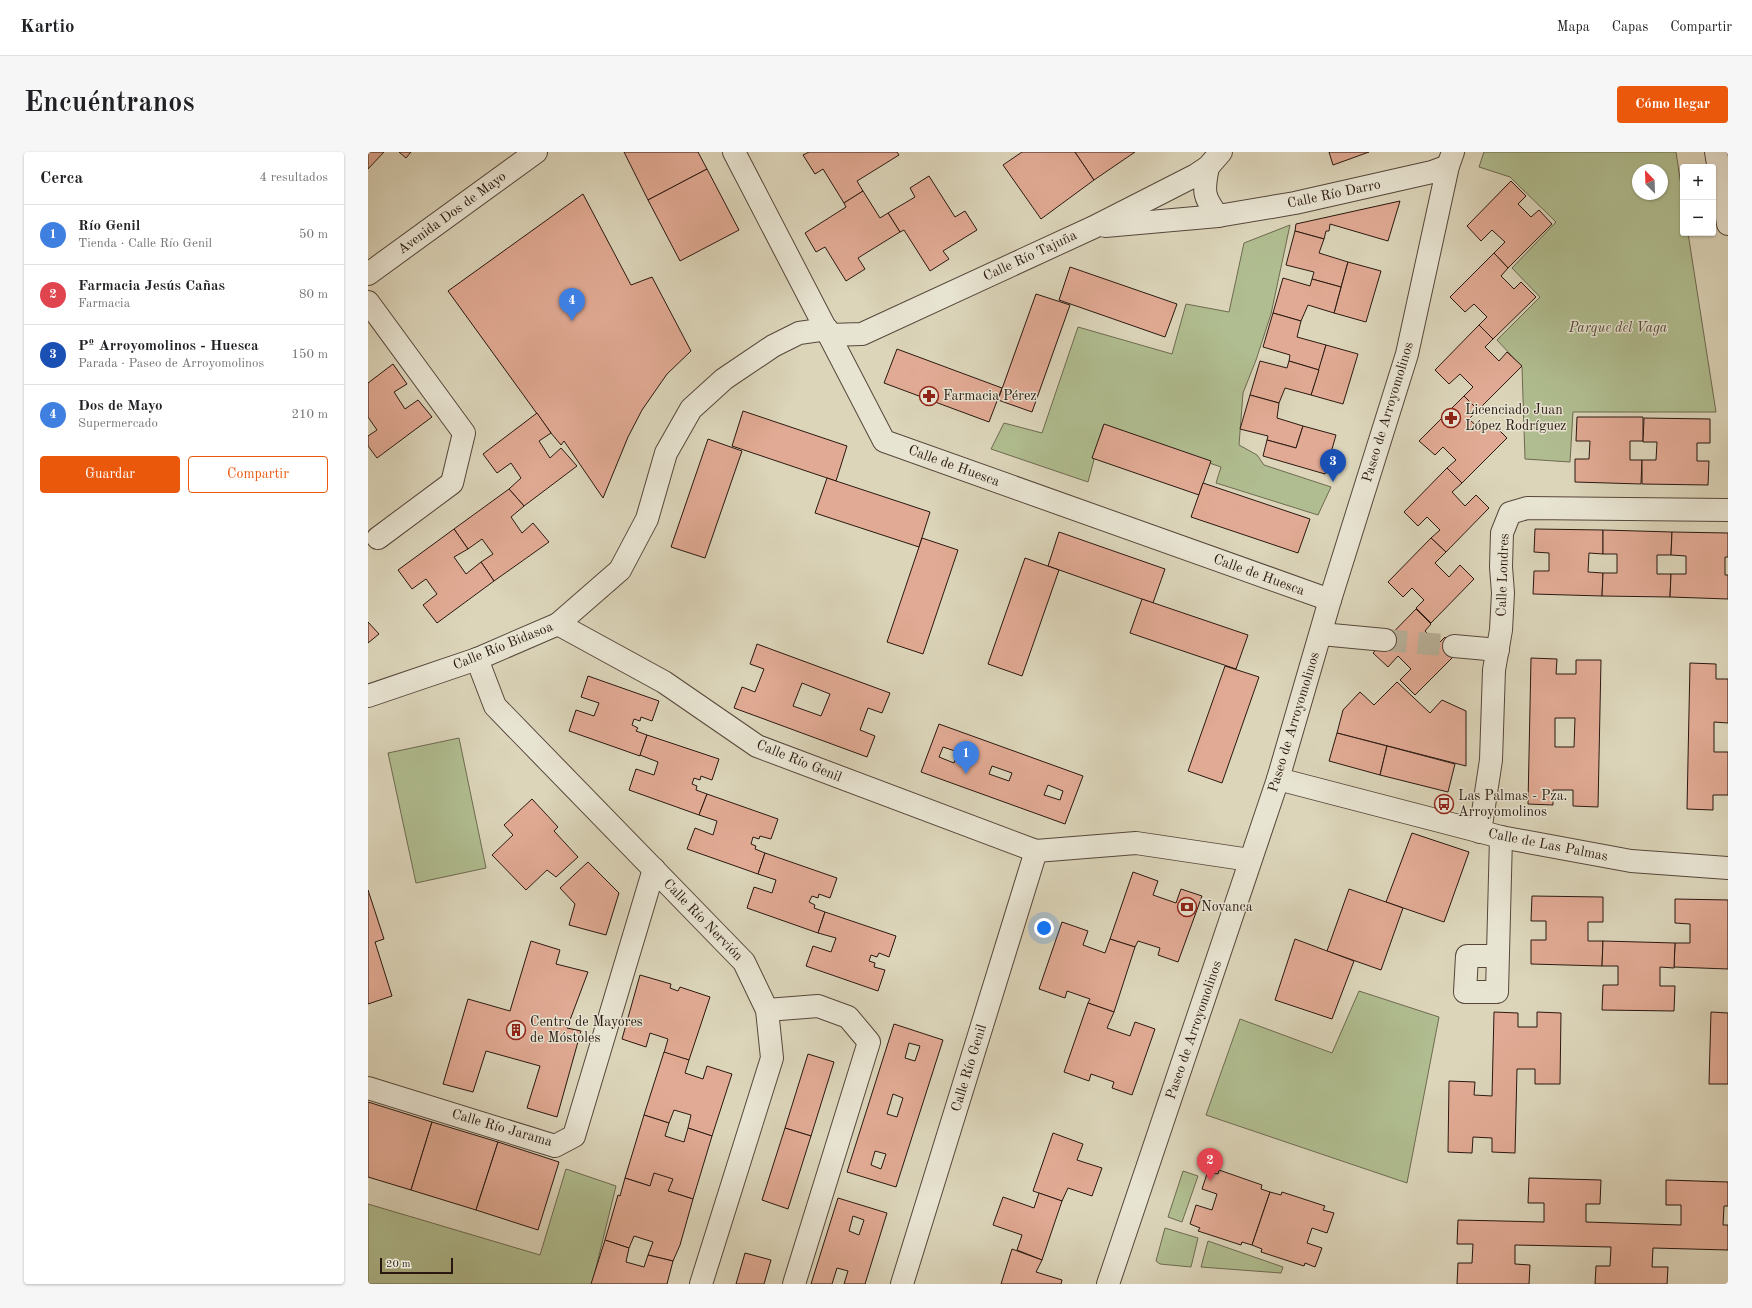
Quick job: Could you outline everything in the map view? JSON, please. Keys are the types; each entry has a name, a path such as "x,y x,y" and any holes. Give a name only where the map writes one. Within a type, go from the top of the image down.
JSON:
{"street":[{"name":"Avenida Dos de Mayo","path":"368,274 536,152"},
{"name":"Calle de Huesca","path":"734,152 884,441 1330,600"},
{"path":"1716,152 1728,224"},
{"name":"Calle Río Darro","path":"1094,227 1218,216 1295,203 1432,172 1451,159"},
{"name":"Paseo de Arroyomolinos","path":"1108,1284 1278,779 1330,600 1407,354 1451,159"},
{"name":"Calle Río Tajuña","path":"828,332 862,334 1094,227 1214,160"},
{"path":"1214,160 1204,187 1208,203 1218,216"},
{"path":"368,302 464,433 452,483 378,538"},
{"name":"Calle Río Bidasoa","path":"368,696 477,659 558,624 620,570 647,519 666,453 691,409 724,379 773,346 799,333 828,332"},
{"name":"Calle Londres","path":"1498,956 1491,834 1491,760 1494,670 1498,650 1503,593 1501,567 1502,533 1510,513 1527,508 1728,510"},
{"name":"Calle Río Genil","path":"558,624 664,682 757,746 1036,851 1136,843 1250,860"},
{"path":"1321,634 1385,640"},
{"path":"1454,646 1498,650"},
{"name":"Calle Río Nervión","path":"477,659 495,706 744,962 766,1010 772,1058 702,1284"},
{"name":"Calle de Las Palmas","path":"1278,779 1491,834 1632,861 1728,868"},
{"name":"Calle Río Genil","path":"902,1284 1036,851"},
{"name":"Calle Río Jarama","path":"368,1088 555,1146 574,1136 654,869"},
{"path":"766,1010 818,1006 848,1017 869,1042 794,1284"}],"green space":[{"name":"Parque del Vaga","path":"1484,152 1676,152 1680,179 1680,236 1688,236 1716,412 1573,412 1570,462 1525,459 1522,367 1497,340 1540,297 1512,268 1556,222 1510,177 1479,167"},
{"path":"1290,225 1271,314 1256,360 1243,393 1239,445 1257,455 1264,465 1331,487 1318,515 1216,483 1221,467 1103,426 1088,482 991,449 1004,423 1042,433 1078,327 1172,354 1186,304 1229,312 1244,243"},
{"path":"459,738 486,868 416,883 388,753"},
{"path":"1359,991 1439,1017 1407,1183 1206,1115 1240,1019 1332,1053"},
{"path":"566,1169 616,1186 592,1284 368,1284 368,1204 540,1255"},
{"path":"1183,1171 1198,1176 1182,1222 1168,1217"},
{"path":"1165,1228 1198,1238 1191,1267 1160,1264 1156,1261"},
{"path":"1208,1241 1283,1267 1281,1273 1201,1267"}],"building":[{"path":"368,152 384,152 368,169"},
{"path":"399,152 411,152 406,158"},
{"path":"624,152 698,152 707,169 648,200"},
{"path":"809,152 897,152 899,155 857,181 863,191 844,203 823,169 815,174 803,155"},
{"path":"1022,152 1075,152 1094,180 1041,219 1003,165"},
{"path":"1075,152 1135,152 1094,180"},
{"path":"1329,152 1369,152 1333,165"},
{"path":"707,169 739,230 680,261 648,200"},
{"path":"929,176 955,217 965,211 977,230 943,251 949,259 930,271 904,230 900,232 888,213 915,197 910,188"},
{"path":"1511,181 1526,196 1518,204 1531,217 1539,210 1552,224 1508,268 1494,253 1505,242 1492,230 1481,241 1467,226"},
{"path":"863,191 880,218 888,213 900,232 858,258 865,269 846,281 825,247 816,252 805,233 846,207 844,203"},
{"path":"583,194 631,285 652,277 691,351 667,374 642,410 628,437 603,498 564,441 561,445 551,433 448,291"},
{"path":"1400,201 1388,241 1330,224 1329,231 1326,231 1324,239 1295,231 1296,224"},
{"path":"1295,231 1324,239 1319,253 1348,262 1341,287 1312,279 1314,272 1286,265"},
{"path":"1494,253 1508,268 1501,276 1514,289 1521,282 1536,297 1493,339 1479,325 1487,317 1474,304 1465,312 1450,297"},
{"path":"1348,262 1381,271 1366,322 1334,313"},
{"path":"1070,267 1177,304 1165,337 1059,300"},
{"path":"1283,278 1310,286 1312,279 1341,287 1334,313 1308,305 1301,321 1273,313"},
{"path":"1036,294 1070,305 1032,412 998,400"},
{"path":"1273,313 1301,321 1297,337 1326,345 1319,370 1289,361 1290,355 1263,347"},
{"path":"1479,325 1493,339 1485,347 1499,361 1507,352 1522,366 1478,410 1464,396 1473,387 1460,374 1449,384 1435,370"},
{"path":"1326,345 1358,354 1343,404 1311,395"},
{"path":"897,349 1002,388 989,422 884,383"},
{"path":"1260,361 1287,368 1289,361 1319,370 1311,395 1285,388 1279,403 1250,395"},
{"path":"393,364 407,384 394,392 405,409 418,400 432,417 377,458 368,446 368,436 377,430 368,417 368,383"},
{"path":"1250,395 1279,403 1277,418 1303,426 1296,448 1267,440 1268,436 1240,429"},
{"path":"1464,396 1478,410 1469,419 1483,432 1492,423 1507,438 1462,483 1447,468 1456,460 1443,447 1435,455 1419,441"},
{"path":"743,411 847,446 836,481 732,446"},
{"path":"537,413 551,433 539,441 550,458 561,448 577,466 524,506 509,489 521,478 511,463 497,473 483,454"},
{"path":"1577,417 1643,417 1643,441 1630,441 1630,460 1642,460 1641,484 1575,482 1575,459 1589,459 1590,441 1576,441"},
{"path":"1644,418 1710,419 1710,443 1697,443 1697,461 1709,461 1708,485 1642,484 1642,460 1656,460 1657,442 1643,442"},
{"path":"1104,424 1211,461 1199,495 1092,458"},
{"path":"1303,426 1336,435 1325,474 1263,456 1267,440 1296,448"},
{"path":"708,439 742,451 705,558 671,547"},
{"path":"1447,468 1462,483 1452,492 1465,506 1476,495 1489,508 1446,552 1431,538 1440,530 1427,517 1418,526 1404,512"},
{"path":"827,478 930,512 919,547 815,513"},
{"path":"1203,483 1310,519 1298,553 1191,517"},
{"path":"509,489 524,506 511,517 522,533 533,523 549,542 494,581 481,562 493,554 482,539 468,549 454,529"},
{"path":"454,529 468,549 454,557 466,574 481,562 494,581 437,623 423,605 437,594 426,579 412,589 398,570"},
{"path":"1535,529 1603,530 1603,554 1589,553 1588,572 1603,573 1602,596 1533,594 1534,571 1549,571 1549,553 1534,552"},
{"path":"1603,530 1672,532 1671,555 1657,555 1657,574 1671,574 1670,597 1602,596 1603,573 1617,573 1617,554 1603,554"},
{"path":"1059,532 1165,569 1153,603 1048,566"},
{"path":"1672,532 1728,533 1728,557 1725,557 1725,575 1728,575 1728,599 1670,597 1671,574 1686,574 1686,556 1671,555"},
{"path":"922,538 958,550 923,654 887,642"},
{"path":"1431,538 1446,552 1435,563 1449,577 1460,565 1474,579 1431,623 1416,608 1424,600 1412,588 1403,597 1388,582"},
{"path":"1025,558 1059,570 1022,676 988,664"},
{"path":"1142,599 1248,635 1236,669 1130,633"},
{"path":"1416,609 1431,624 1425,631 1438,644 1445,637 1459,651 1415,695 1400,680 1411,669 1398,656 1388,667 1373,653"},
{"path":"368,622 379,634 368,643"},
{"path":"757,644 890,693 882,713 868,708 860,730 875,736 867,757 734,708 742,687 755,692 764,669 750,664","holes":["802,683 830,694 821,716 793,706"]},
{"path":"1531,658 1557,659 1556,674 1576,674 1576,660 1601,660 1598,807 1573,806 1573,790 1553,790 1553,805 1528,804","holes":["1555,718 1575,718 1574,747 1555,747"]},
{"path":"1690,663 1716,664 1716,679 1728,679 1728,723 1714,722 1714,752 1728,752 1728,795 1713,795 1713,810 1687,809"},
{"path":"1225,666 1259,677 1222,783 1188,771"},
{"path":"588,676 659,701 652,721 641,717 640,721 634,719 632,725 638,728 636,731 647,735 640,756 569,731 576,710 594,716 599,703 581,697"},
{"path":"1397,682 1430,713 1442,700 1466,711 1466,766 1337,733 1343,710 1360,692 1374,705"},
{"path":"939,724 1083,776 1065,824 921,772","holes":["943,747 958,752 954,763 939,757","992,766 1012,773 1009,781 989,774","1048,785 1063,791 1060,800 1044,795"]},
{"path":"1337,733 1387,746 1380,775 1329,761"},
{"path":"647,735 719,759 712,780 701,776 700,780 694,778 692,784 697,786 696,790 707,794 699,815 629,790 636,769 654,775 658,762 640,755"},
{"path":"1387,746 1455,764 1448,792 1380,775"},
{"path":"707,794 778,819 771,839 760,836 759,839 753,837 751,844 756,846 755,849 765,853 758,874 687,849 695,828 713,835 717,821 699,815"},
{"path":"532,799 558,827 554,831 578,857 556,877 547,870 526,890 492,855 513,835 504,825"},
{"path":"1412,833 1469,852 1444,922 1386,902"},
{"path":"765,853 837,878 830,898 819,894 818,898 812,896 809,902 815,905 814,908 825,912 818,933 747,908 754,887 772,893 776,880 758,874"},
{"path":"588,862 619,893 606,935 569,925 575,904 560,888"},
{"path":"1133,872 1158,881 1153,895 1176,903 1181,889 1202,896 1178,962 1158,955 1160,948 1138,941 1135,947 1110,939"},
{"path":"1349,889 1403,908 1381,970 1327,951"},
{"path":"368,890 384,939 375,942 392,996 368,1004"},
{"path":"1532,896 1603,897 1603,922 1588,922 1588,941 1603,941 1602,966 1531,964 1531,940 1546,940 1546,921 1531,921"},
{"path":"1675,899 1728,900 1728,969 1674,967 1675,943 1690,943 1690,924 1675,923"},
{"path":"825,912 896,936 889,957 879,953 877,957 871,955 869,961 875,963 874,967 885,970 878,991 806,966 813,946 831,952 836,938 818,933"},
{"path":"1062,922 1088,931 1083,945 1105,953 1110,939 1135,947 1114,1012 1088,1003 1090,999 1067,991 1065,998 1039,989"},
{"path":"1295,939 1354,961 1332,1019 1275,1000"},
{"name":"Centro de Mayores de Móstoles","path":"531,941 560,950 556,964 588,972 567,1028 581,1031 557,1117 527,1108 540,1066 486,1051 473,1092 443,1084 468,999 510,1011"},
{"path":"1603,941 1675,943 1674,968 1660,967 1660,986 1675,986 1674,1011 1602,1010 1603,985 1618,985 1618,966 1602,966"},
{"path":"640,975 671,984 670,988 678,991 680,987 710,997 689,1060 664,1053 668,1039 650,1033 646,1047 622,1039"},
{"path":"1088,1003 1114,1012 1107,1028 1130,1036 1135,1022 1155,1029 1132,1095 1112,1088 1114,1082 1091,1074 1089,1081 1064,1072"},
{"path":"1494,1012 1518,1013 1518,1027 1537,1027 1537,1012 1561,1013 1560,1084 1535,1084 1535,1069 1517,1069 1515,1153 1492,1152 1492,1138 1473,1137 1472,1153 1448,1152 1449,1081 1475,1082 1474,1095 1492,1096"},
{"path":"1711,1012 1728,1013 1728,1084 1709,1084"},
{"path":"894,1024 943,1040 896,1187 847,1172","holes":["909,1043 920,1046 915,1061 905,1058","893,1094 903,1098 897,1117 887,1114","875,1151 886,1154 881,1169 871,1165"]},
{"path":"664,1052 689,1060 685,1073 703,1079 707,1066 732,1074 712,1136 688,1128 691,1115 674,1110 669,1123 644,1115"},
{"path":"808,1054 834,1062 811,1136 785,1128"},
{"path":"368,1102 432,1122 411,1190 368,1177"},
{"path":"644,1115 669,1123 665,1136 684,1142 688,1128 712,1136 693,1199 668,1191 664,1205 646,1198 650,1186 625,1178"},
{"path":"432,1122 498,1142 476,1210 411,1190"},
{"path":"785,1128 811,1136 788,1209 762,1200"},
{"path":"1053,1133 1083,1144 1077,1160 1102,1168 1092,1196 1068,1188 1062,1201 1033,1191"},
{"path":"498,1142 559,1162 538,1230 476,1210"},
{"path":"1219,1170 1262,1185 1261,1189 1270,1192 1252,1245 1242,1242 1241,1245 1198,1231 1200,1228 1190,1224 1196,1205 1212,1210 1217,1194 1202,1189 1208,1171 1218,1174"},
{"path":"654,1173 673,1179 668,1191 693,1199 680,1245 673,1261 648,1255 653,1242 634,1236 629,1248 605,1240 618,1195 620,1196 625,1178 650,1186"},
{"path":"1529,1178 1601,1180 1600,1204 1586,1204 1586,1222 1681,1225 1681,1205 1666,1205 1666,1180 1728,1182 1728,1206 1724,1206 1723,1225 1728,1225 1728,1250 1653,1248 1652,1267 1668,1267 1667,1284 1595,1284 1596,1266 1610,1266 1611,1247 1515,1245 1515,1264 1530,1265 1529,1284 1457,1284 1458,1263 1472,1263 1473,1244 1457,1244 1458,1220 1544,1222 1544,1203 1528,1203"},
{"path":"1270,1192 1281,1195 1282,1192 1325,1206 1323,1210 1334,1213 1327,1233 1312,1228 1307,1243 1322,1248 1315,1267 1305,1263 1304,1266 1261,1252 1262,1249 1252,1245"},
{"path":"1039,1193 1062,1201 1042,1260 1017,1250 1022,1235 993,1225 1003,1197 1034,1208"},
{"path":"838,1198 887,1213 865,1284 844,1284 848,1271 837,1268 832,1284 811,1284","holes":["853,1216 864,1220 859,1235 849,1231"]},
{"path":"605,1240 629,1248 626,1262 644,1267 648,1255 673,1261 667,1284 591,1284"},
{"path":"1012,1249 1042,1260 1036,1272 1062,1280 1061,1284 1001,1284"},
{"path":"745,1253 771,1260 764,1284 736,1284"}],"tunnel":[{"path":"1385,640 1454,646"}],"place":[{"name":"Dos de Mayo","path":"572,321"},
{"name":"Farmacia Pérez","path":"929,396"},
{"name":"Licenciado Juan López Rodríguez","path":"1451,418"},
{"name":"Pº Arroyomolinos - Huesca","path":"1333,482"},
{"name":"Río Genil","path":"966,774"},
{"name":"Las Palmas - Pza. Arroyomolinos","path":"1444,804"},
{"name":"Novanca","path":"1187,907"},
{"name":"Centro de Mayores de Móstoles","path":"516,1030"},
{"name":"Farmacia Jesús Cañas","path":"1210,1181"}]}
